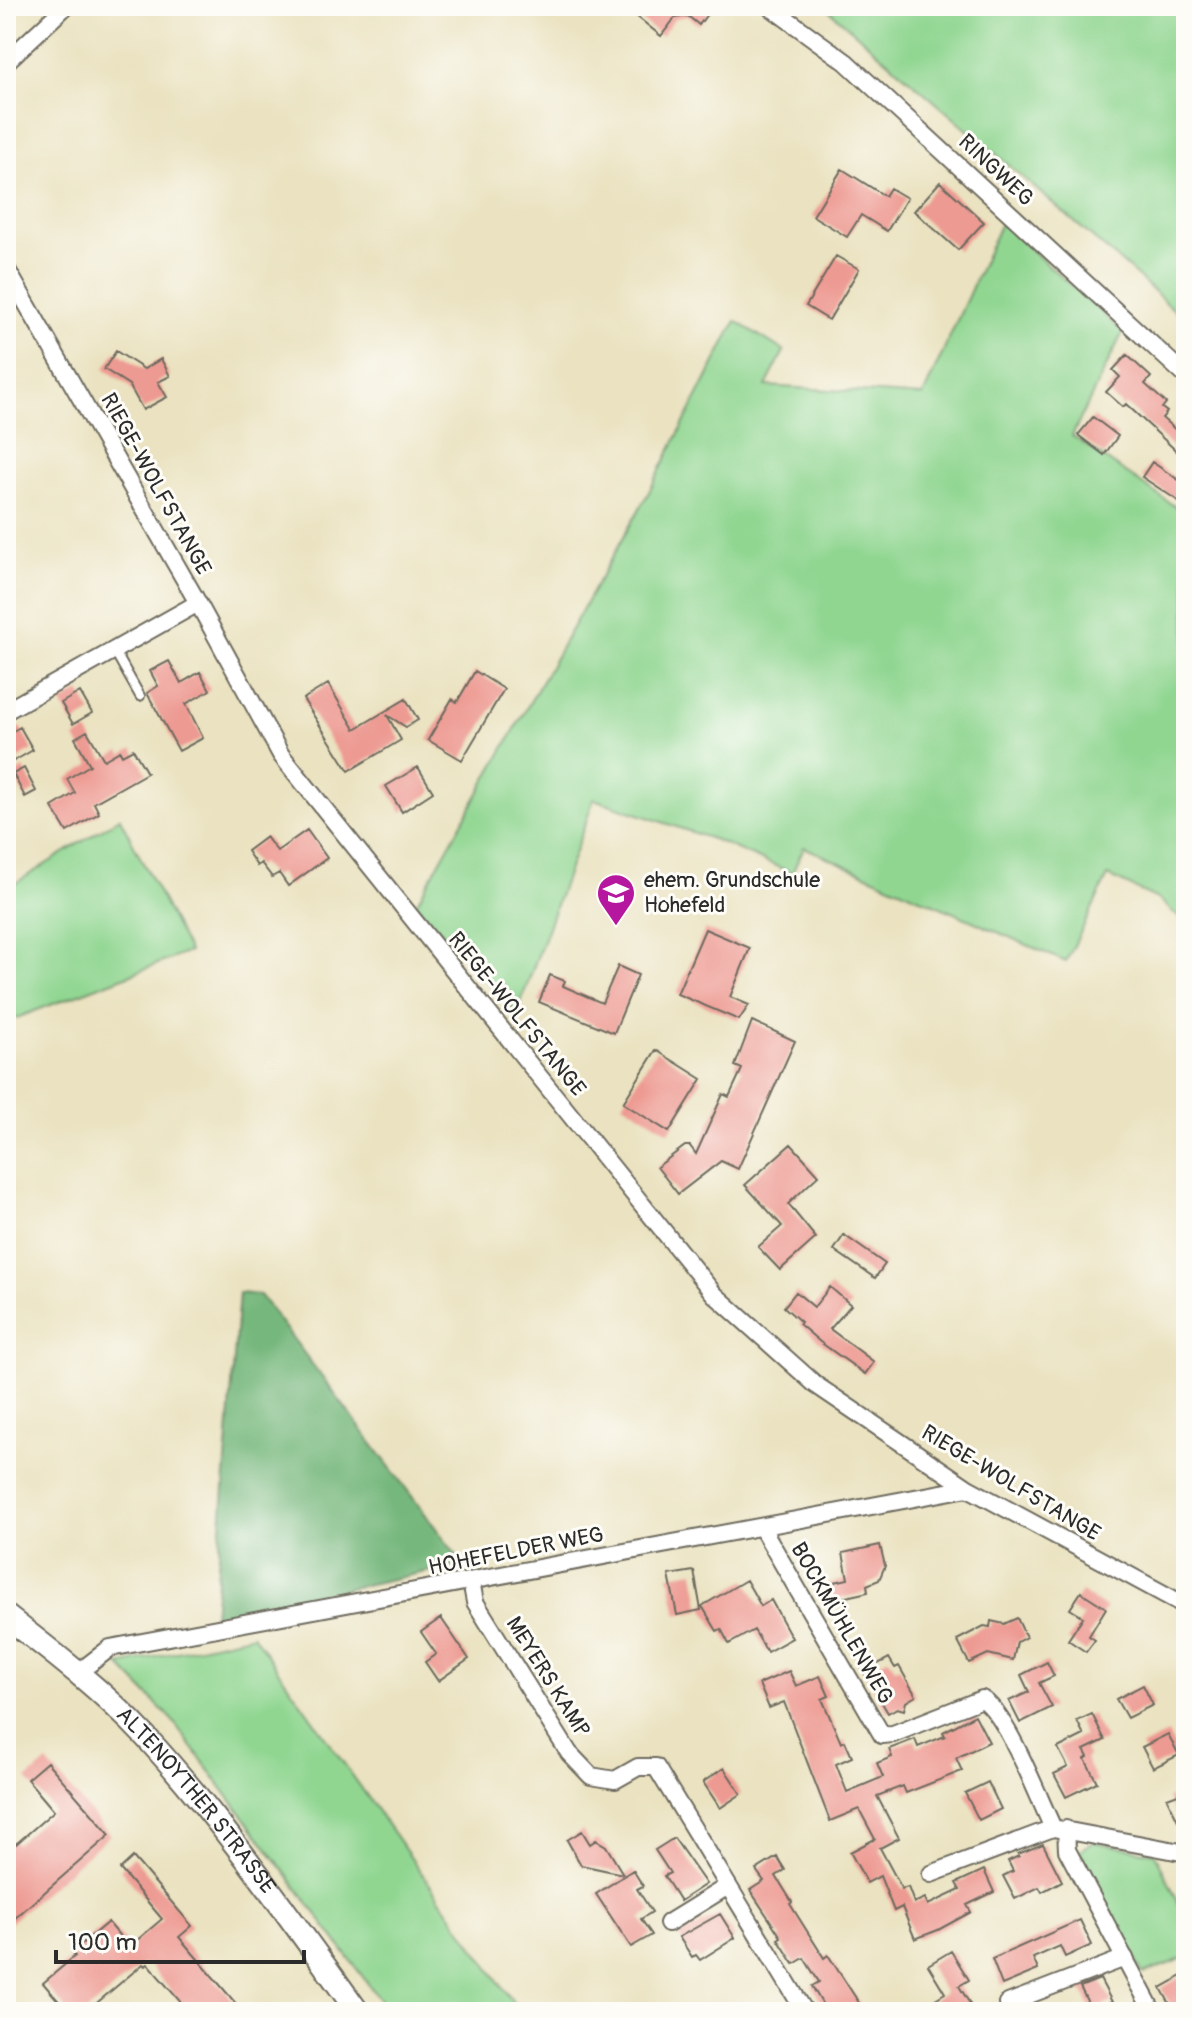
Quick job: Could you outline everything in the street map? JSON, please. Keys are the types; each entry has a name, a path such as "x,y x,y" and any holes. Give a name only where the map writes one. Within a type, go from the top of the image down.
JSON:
{"main road":[{"name":"ALTENOYTHER STRASSE","path":"6,1616 79,1672 144,1734 203,1804 358,2012"}],"street":[{"path":"6,62 66,6"},
{"name":"RINGWEG","path":"770,6 846,62 1186,376"},
{"name":"RIEGE-WOLFSTANGE","path":"6,268 198,603 281,755 714,1294 816,1385 968,1488 1186,1606"},
{"path":"6,711 198,603"},
{"name":"HOHEFELDER WEG","path":"79,1672 110,1648 968,1488"},
{"name":"BOCKMÜHLENWEG","path":"762,1528 882,1735 893,1734 982,1699 991,1704 1059,1828"},
{"name":"MEYERS KAMP","path":"471,1581 475,1602 569,1753 591,1776 615,1780 638,1767 656,1767 804,2012"},
{"path":"931,1874 1059,1828 1186,1853"},
{"path":"1059,1828 1067,1850 1153,2012"},
{"path":"668,1923 728,1886"},
{"path":"1008,2003 1125,1958"}],"lane":[{"path":"114,650 140,696"}],"green space":[{"path":"824,6 1186,6 1186,321 1136,275"},
{"path":"1001,223 1123,332 1072,436 1186,514 1186,924 1160,900 1108,876 1066,962 804,847 792,873 718,841 594,799 517,1013 416,904 650,490 736,321 784,351 766,386 923,396"},
{"path":"120,818 189,952 6,1022 6,889"},
{"path":"239,1293 260,1295 463,1564 214,1617"},
{"path":"253,1635 520,2012 389,2012 172,1720 119,1665"},
{"path":"1093,1842 1155,1853 1186,1919 1186,1957 1143,1974 1078,1852"}],"building":[{"path":"641,6 713,6 699,25 688,16 675,18 661,36 635,15"},
{"path":"842,169 885,196 890,188 907,198 887,231 861,215 847,237 813,216"},
{"path":"940,182 984,222 958,250 914,211"},
{"path":"836,256 859,269 829,320 806,306"},
{"path":"116,351 144,369 161,359 170,376 158,382 167,397 143,410 129,385 104,369"},
{"path":"1127,355 1151,377 1145,384 1166,403 1162,408 1167,412 1162,418 1186,439 1186,460 1126,404 1123,407 1106,392 1120,377 1113,370"},
{"path":"1093,417 1118,436 1104,455 1078,435"},
{"path":"1152,462 1186,485 1186,506 1142,477"},
{"path":"169,661 181,683 200,672 210,690 186,704 203,738 179,751 147,693 158,686 150,671"},
{"path":"475,671 504,689 462,760 428,740 452,699 457,702"},
{"path":"328,684 355,729 406,699 418,720 406,727 387,715 401,740 349,771 303,699"},
{"path":"80,692 92,713 73,724 61,703"},
{"path":"20,727 33,750 14,761 6,748 6,735"},
{"path":"87,731 104,760 120,751 122,755 133,749 147,773 94,803 99,813 67,832 52,807 75,793 67,779 90,765 75,738"},
{"path":"418,767 433,792 402,812 386,786"},
{"path":"24,768 36,791 25,797 13,774"},
{"path":"307,830 327,858 288,886 279,873 272,877 261,863 257,866 247,851 266,837 277,851"},
{"path":"705,929 750,948 730,997 749,1005 739,1020 677,994"},
{"path":"618,966 638,975 614,1033 539,1002 550,975 565,981 563,986 602,1003"},
{"path":"752,1021 795,1041 738,1169 721,1161 678,1194 657,1167 685,1146 690,1146 696,1154 723,1094 729,1097 742,1069 735,1066"},
{"path":"656,1050 702,1079 669,1132 623,1103"},
{"path":"791,1144 819,1175 788,1204 816,1238 780,1270 758,1247 782,1226 745,1185"},
{"path":"844,1235 885,1264 875,1278 834,1250"},
{"path":"830,1287 851,1305 830,1329 874,1362 865,1374 820,1342 784,1307 796,1292 814,1307"},
{"path":"880,1545 885,1566 879,1580 867,1585 868,1592 824,1602 821,1585 848,1579 843,1553"},
{"path":"694,1571 701,1610 677,1615 669,1575"},
{"path":"746,1580 761,1606 771,1600 792,1638 767,1652 754,1630 729,1644 702,1606"},
{"path":"1081,1592 1106,1608 1089,1636 1095,1640 1086,1652 1068,1640 1083,1617 1070,1609"},
{"path":"441,1618 469,1659 438,1681 425,1662 436,1654 421,1632"},
{"path":"1017,1618 1026,1637 1017,1642 1013,1660 988,1654 969,1663 957,1640 984,1626 990,1627 991,1621 1004,1624"},
{"path":"889,1658 895,1668 899,1666 916,1696 906,1702 904,1710 897,1708 888,1713 862,1669"},
{"path":"1047,1662 1054,1676 1039,1683 1052,1707 1020,1723 1009,1701 1029,1692 1021,1675"},
{"path":"789,1671 796,1686 820,1676 829,1696 822,1699 841,1743 845,1741 852,1757 836,1764 847,1792 883,1777 877,1763 892,1757 889,1749 915,1739 918,1747 945,1736 943,1732 975,1715 989,1742 956,1758 962,1771 906,1793 903,1786 877,1796 899,1838 880,1848 902,1889 908,1887 914,1903 925,1898 928,1905 960,1890 956,1883 984,1870 994,1892 967,1905 971,1912 915,1939 902,1907 894,1911 880,1876 867,1883 850,1852 875,1839 859,1809 830,1821 784,1702 769,1708 759,1684"},
{"path":"1143,1685 1153,1705 1127,1718 1116,1699"},
{"path":"1092,1714 1105,1740 1084,1750 1088,1757 1085,1759 1097,1782 1066,1797 1054,1774 1068,1767 1058,1748 1084,1735 1077,1721"},
{"path":"1168,1734 1179,1755 1153,1768 1142,1747"},
{"path":"47,1762 110,1835 6,1926 6,1847 13,1840 16,1844 54,1811 27,1779"},
{"path":"724,1768 741,1794 720,1808 703,1782"},
{"path":"988,1782 1001,1809 979,1820 965,1793"},
{"path":"1186,1791 1186,1837 1167,1798"},
{"path":"582,1831 590,1844 596,1840 606,1846 623,1874 581,1865 567,1840"},
{"path":"674,1838 706,1884 680,1901 664,1876 670,1873 655,1850"},
{"path":"1043,1844 1062,1881 1042,1892 1039,1887 1015,1899 1003,1876 1013,1871 1008,1861"},
{"path":"133,1857 192,1926 179,1937 238,2006 231,2012 189,2012 148,1964 143,1964 86,2012 68,2012 43,1983 75,1956 72,1952 108,1922 129,1947 162,1919 120,1869"},
{"path":"777,1857 785,1870 776,1876 792,1902 790,1904 824,1958 828,1955 865,2012 844,2012 840,2007 829,2012 824,2007 812,1986 819,1982 804,1958 794,1964 778,1939 781,1937 750,1890 764,1881 756,1870"},
{"path":"633,1870 643,1886 637,1889 652,1912 641,1919 652,1935 631,1947 596,1894"},
{"path":"720,1914 735,1938 700,1960 696,1955 692,1957 679,1937"},
{"path":"1080,1920 1092,1945 1065,1957 1060,1946 1033,1958 1038,1970 1002,1985 992,1959"},
{"path":"951,1951 969,1980 959,1986 970,2004 957,2012 914,2012 945,1993 928,1965"},
{"path":"1186,1974 1186,2000 1172,2008 1161,1988"},
{"path":"1100,1979 1112,2002 1092,2011 1080,1987"}],"place":[{"name":"ehem. Grundschule Hohefeld","path":"616,927"}]}
